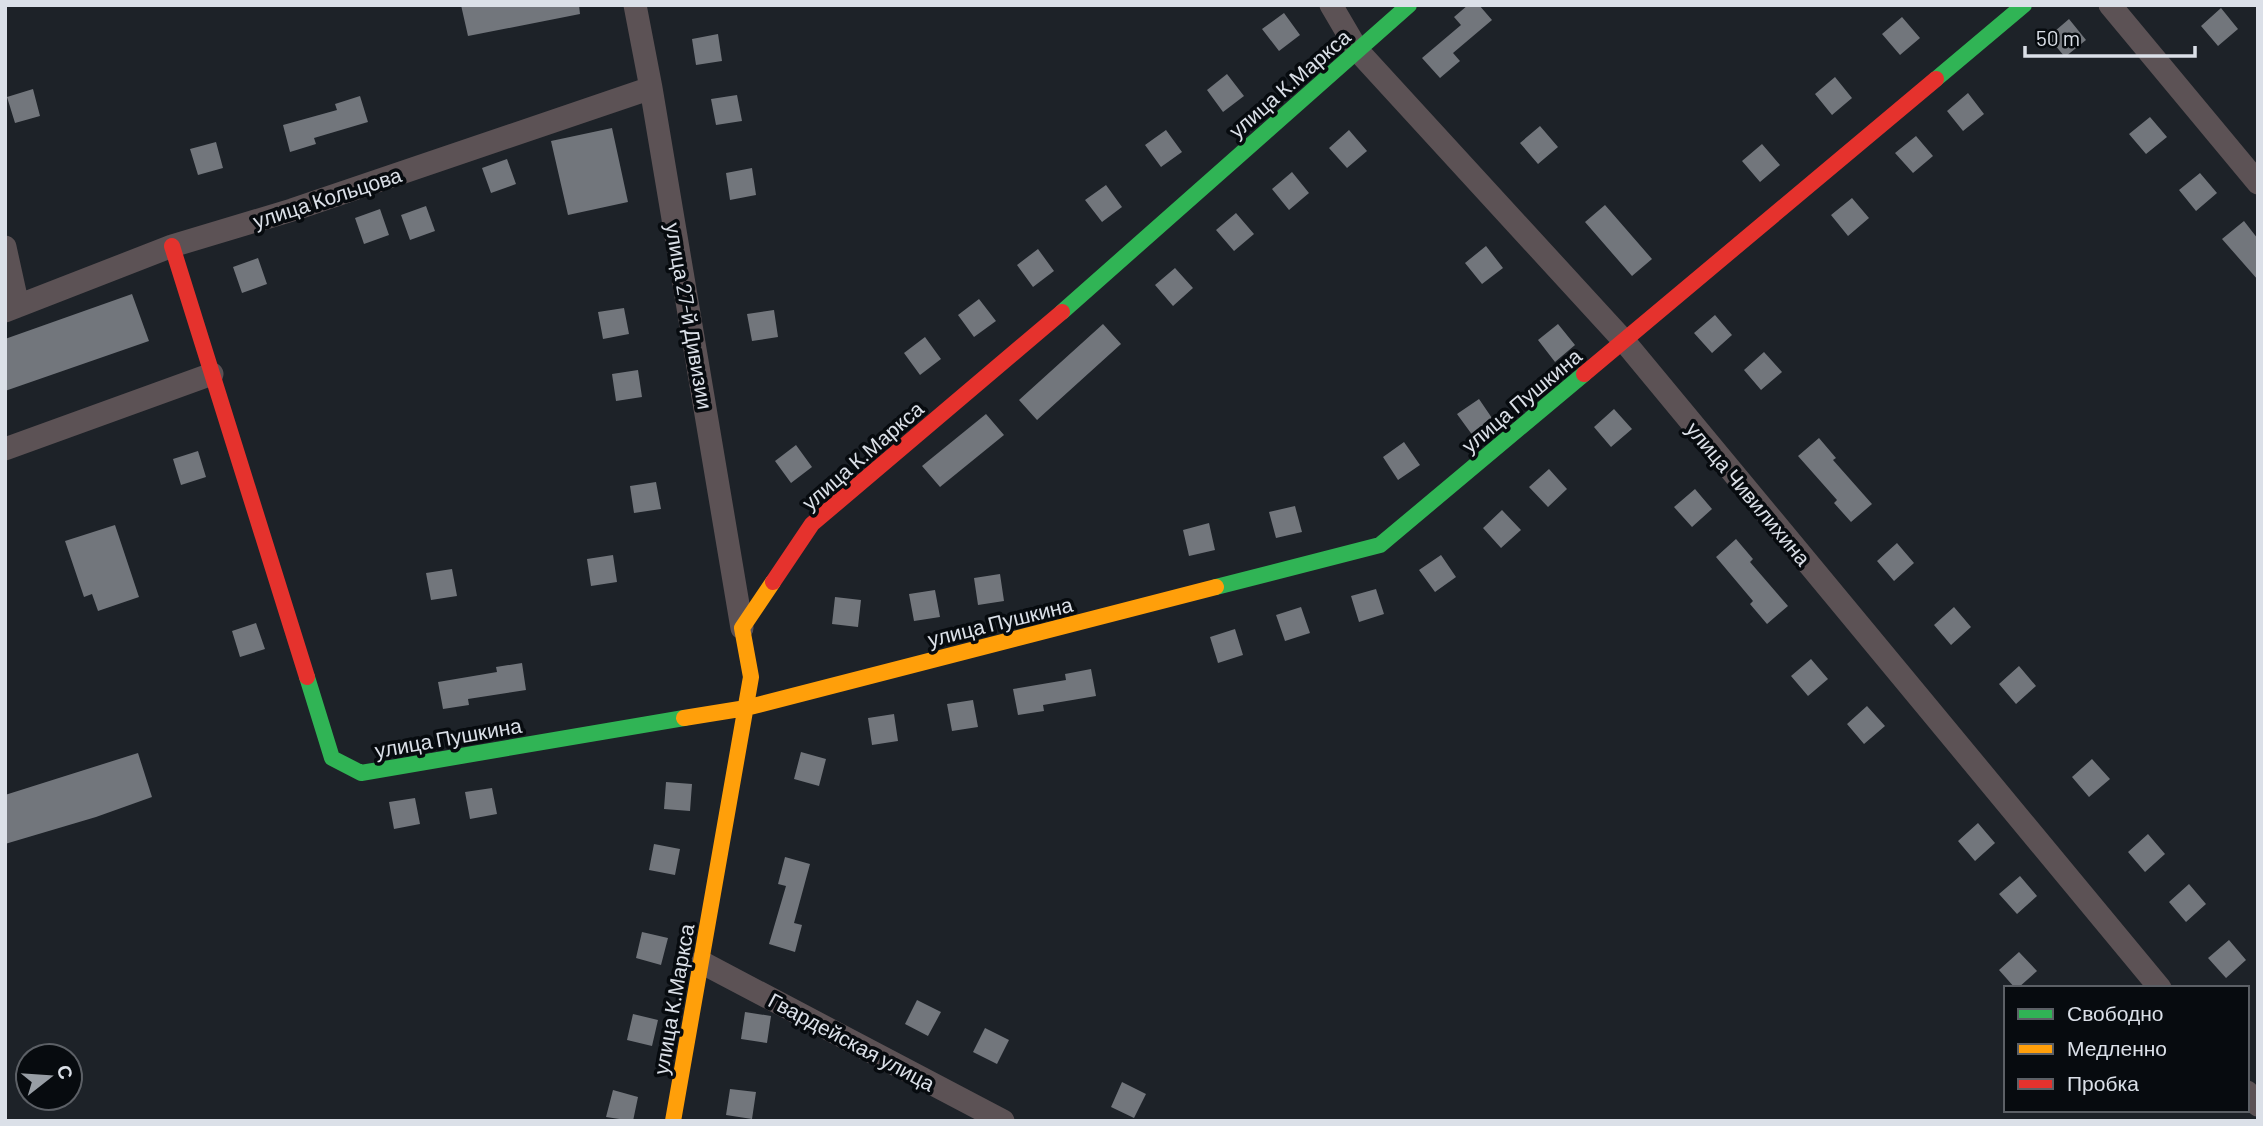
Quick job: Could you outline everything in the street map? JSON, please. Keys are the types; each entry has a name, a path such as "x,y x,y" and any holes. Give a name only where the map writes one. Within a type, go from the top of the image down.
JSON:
{"street":[{"name":"улица 27-й Дивизии","path":"635,5 652,88 742,628"},
{"name":"улица Чивилихина","path":"1331,5 1357,51 1624,341 2158,986"},
{"name":"улица К.Маркса","path":"673,1121 751,677 742,628 812,524 1037,334 1409,5"},
{"name":"улица Пушкина","path":"172,246 332,758 361,773 746,708 1380,545 2024,5"},
{"path":"2110,5 2258,183"},
{"name":"улица Кольцова","path":"12,309 172,246 292,210 652,88"},
{"path":"5,247 12,309"},
{"path":"5,449 212,374"},
{"name":"Гвардейская улица","path":"701,962 1003,1121"}],"building":[{"path":"461,5 579,5 580,14 468,36"},
{"path":"1468,5 1479,5 1492,20 1453,53 1460,61 1440,78 1422,58 1461,25 1454,17"},
{"path":"2221,8 2238,29 2218,46 2201,26"},
{"path":"1284,13 1300,35 1279,51 1262,29"},
{"path":"1902,17 1920,38 1900,55 1882,34"},
{"path":"2069,19 2086,40 2065,57 2048,37"},
{"path":"718,34 722,61 696,65 692,39"},
{"path":"1227,74 1244,96 1223,112 1207,90"},
{"path":"1835,77 1852,98 1832,115 1815,94"},
{"path":"33,89 40,116 15,123 7,97"},
{"path":"1968,93 1984,114 1963,131 1947,111"},
{"path":"737,95 742,121 716,125 711,99"},
{"path":"360,96 368,122 314,138 316,144 290,152 283,125 337,110 335,104"},
{"path":"2150,117 2167,137 2146,154 2129,134"},
{"path":"1540,126 1558,147 1538,164 1520,143"},
{"path":"612,128 628,202 568,215 551,141"},
{"path":"1166,130 1182,152 1161,167 1145,145"},
{"path":"1349,130 1367,151 1347,168 1329,148"},
{"path":"1916,136 1933,156 1913,173 1895,153"},
{"path":"216,142 223,168 198,175 190,149"},
{"path":"1762,144 1780,165 1760,182 1742,161"},
{"path":"507,159 516,184 491,193 482,168"},
{"path":"752,168 756,195 730,200 726,173"},
{"path":"1292,172 1309,193 1289,210 1272,189"},
{"path":"2200,173 2217,193 2196,211 2179,190"},
{"path":"1106,185 1122,207 1102,222 1085,200"},
{"path":"1852,198 1869,218 1848,236 1831,215"},
{"path":"1605,205 1652,259 1632,276 1585,222"},
{"path":"426,206 435,231 410,240 401,215"},
{"path":"380,209 389,235 364,244 355,218"},
{"path":"1236,213 1254,234 1234,251 1216,230"},
{"path":"2244,221 2258,239 2258,280 2222,239"},
{"path":"1486,246 1503,268 1482,284 1465,263"},
{"path":"1038,249 1054,271 1033,287 1017,265"},
{"path":"258,258 267,284 242,293 233,267"},
{"path":"1175,268 1193,288 1173,306 1155,285"},
{"path":"132,294 149,341 5,391 5,339"},
{"path":"979,299 996,321 974,337 958,315"},
{"path":"624,308 629,334 603,339 598,312"},
{"path":"774,310 778,337 752,341 747,314"},
{"path":"1715,315 1732,335 1712,353 1694,333"},
{"path":"1103,324 1121,344 1037,420 1019,400"},
{"path":"1558,324 1575,345 1555,362 1538,340"},
{"path":"925,337 941,359 920,375 904,353"},
{"path":"1764,352 1782,372 1761,390 1744,370"},
{"path":"638,370 642,397 616,401 612,374"},
{"path":"1479,399 1494,421 1473,436 1457,414"},
{"path":"1614,409 1632,429 1611,447 1594,427"},
{"path":"986,414 1004,435 940,487 922,466"},
{"path":"1819,438 1836,458 1833,460 1872,504 1851,522 1834,503 1837,500 1798,456"},
{"path":"1404,442 1420,465 1398,480 1383,457"},
{"path":"796,445 812,467 791,483 775,461"},
{"path":"198,451 206,477 181,485 173,459"},
{"path":"1549,469 1567,489 1548,507 1529,487"},
{"path":"656,482 661,509 634,513 630,486"},
{"path":"1695,489 1712,509 1692,527 1674,507"},
{"path":"1295,506 1302,532 1276,538 1269,512"},
{"path":"1502,510 1521,530 1501,548 1483,528"},
{"path":"1209,523 1215,550 1189,556 1183,530"},
{"path":"115,525 139,597 98,611 92,594 84,597 65,541"},
{"path":"1736,539 1753,559 1750,562 1788,606 1767,624 1750,604 1753,601 1716,557"},
{"path":"1897,543 1914,563 1894,581 1877,561"},
{"path":"613,555 617,582 591,586 587,559"},
{"path":"1441,555 1456,577 1435,592 1419,570"},
{"path":"452,569 457,596 431,600 426,573"},
{"path":"1000,574 1004,601 978,605 974,578"},
{"path":"1376,589 1384,614 1359,622 1351,596"},
{"path":"935,590 940,617 914,621 909,594"},
{"path":"835,597 861,600 858,627 832,624"},
{"path":"1301,607 1310,633 1285,641 1276,615"},
{"path":"1954,607 1971,627 1951,645 1934,625"},
{"path":"256,623 265,649 240,657 232,631"},
{"path":"1235,629 1243,655 1218,663 1210,637"},
{"path":"1811,659 1828,679 1808,696 1791,676"},
{"path":"522,663 526,690 468,699 469,705 443,709 438,682 497,672 496,667"},
{"path":"2019,666 2036,686 2016,704 1999,684"},
{"path":"1091,669 1096,696 1043,705 1044,711 1018,715 1013,689 1066,680 1065,674"},
{"path":"973,700 978,727 952,731 947,704"},
{"path":"1867,706 1885,726 1864,744 1847,724"},
{"path":"894,714 898,741 872,745 868,718"},
{"path":"801,752 826,759 819,786 794,779"},
{"path":"138,753 152,797 5,844 5,795"},
{"path":"2092,759 2110,779 2089,797 2072,777"},
{"path":"666,782 692,784 690,811 664,809"},
{"path":"492,788 497,814 470,819 465,792"},
{"path":"415,798 420,824 394,829 389,802"},
{"path":"1978,823 1995,843 1975,861 1958,841"},
{"path":"2148,834 2165,854 2145,872 2128,852"},
{"path":"654,844 680,849 675,875 649,870"},
{"path":"785,857 810,864 794,923 802,925 795,952 769,944 786,886 778,884"},
{"path":"2020,876 2037,896 2017,914 1999,894"},
{"path":"2189,884 2206,904 2186,922 2169,902"},
{"path":"642,932 668,938 661,965 636,958"},
{"path":"2229,940 2246,960 2226,978 2208,958"},
{"path":"2019,952 2037,971 2020,986 2013,986 1999,970"},
{"path":"917,1000 941,1012 928,1036 905,1024"},
{"path":"745,1012 771,1016 767,1043 741,1039"},
{"path":"633,1014 658,1020 652,1046 627,1040"},
{"path":"985,1028 1009,1040 997,1064 973,1052"},
{"path":"1122,1082 1146,1094 1134,1118 1111,1107"},
{"path":"730,1089 756,1092 752,1119 726,1115"},
{"path":"613,1090 638,1097 633,1121 606,1117"}],"traffic: fast":[{"path":"1062,312 1409,5"},
{"path":"1936,79 2024,5"},
{"path":"1216,587 1380,545 1584,374"},
{"path":"307,677 332,758 361,773 684,718"}],"traffic: slow":[{"path":"673,1121 751,677 742,628 773,582"},
{"path":"684,718 746,708 1216,587"}],"traffic: jam":[{"path":"1584,374 1936,79"},
{"path":"172,246 307,677"},
{"path":"773,582 812,524 1062,312"}]}
